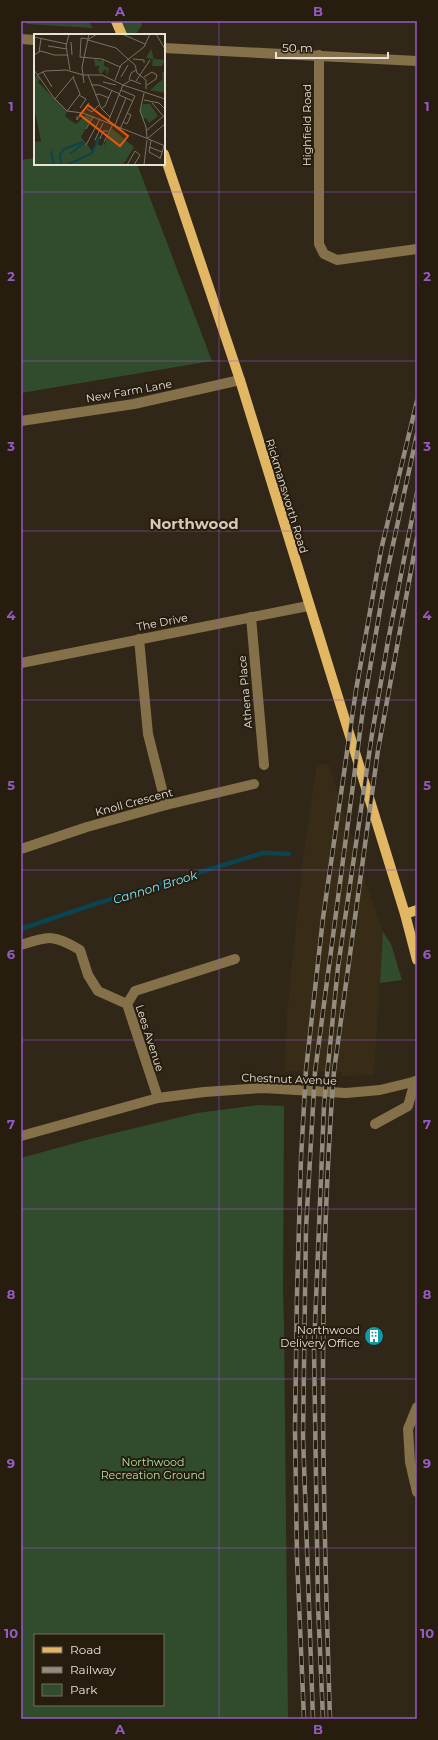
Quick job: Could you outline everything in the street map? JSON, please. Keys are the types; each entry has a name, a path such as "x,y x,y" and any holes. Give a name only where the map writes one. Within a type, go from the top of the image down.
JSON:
{"main road":[{"path":"116,21 122,34"},
{"name":"Rickmansworth Road","path":"165,157 240,380 308,606 405,914 417,960"},
{"path":"405,914 417,910"}],"street":[{"path":"21,39 34,40"},
{"path":"165,48 417,61"},
{"name":"Highfield Road","path":"320,55 319,244 324,254 337,260 417,249"},
{"name":"New Farm Lane","path":"21,421 134,404 240,380"},
{"name":"The Drive","path":"21,663 308,606"},
{"name":"Athena Place","path":"251,617 264,765"},
{"path":"139,639 148,734 166,805"},
{"name":"Knoll Crescent","path":"21,849 87,827 166,805 254,784"},
{"name":"Lees Avenue","path":"21,945 45,938 62,940 80,950 88,975 98,991 127,1004 158,1098"},
{"path":"127,1004 135,991 235,959"},
{"path":"375,1124 408,1106 416,1081"},
{"name":"Chestnut Avenue","path":"21,1136 158,1098 204,1092 263,1088 346,1093 380,1090 416,1081"},
{"path":"417,1407 408,1428 410,1462 417,1492"}],"shaded area":[{"path":"317,763 329,765 367,887 383,932 374,1075 342,1076 342,1072 285,1071 287,1013 303,859"}],"green space":[{"path":"27,21 88,21 93,28 27,24"},
{"path":"116,21 141,21 142,25 136,34 122,34"},
{"path":"34,158 34,165 137,165 212,361 21,393 21,160"},
{"path":"383,932 391,944 402,980 380,983"},
{"name":"Northwood Recreation Ground","path":"258,1105 284,1106 283,1291 288,1719 21,1719 21,1158 90,1139 197,1113"}],"waterway":[{"name":"Cannon Brook","path":"21,929 98,903 263,853 289,854"}],"railway":[{"path":"304,1719 297,1558 295,1428 301,1158 306,1070 323,918 356,690 381,550 417,401"},
{"path":"313,1719 303,1436 306,1228 315,1072 363,709 384,586 417,434"},
{"path":"323,1719 318,1605 314,1349 324,1105 338,967 372,734 388,641 417,493"},
{"path":"330,1719 325,1557 323,1314 325,1233 334,1071 378,750 417,538"}],"place":[{"name":"Northwood Delivery Office","path":"374,1336"}],"district":[{"name":"Northwood","path":"194,523"}]}
